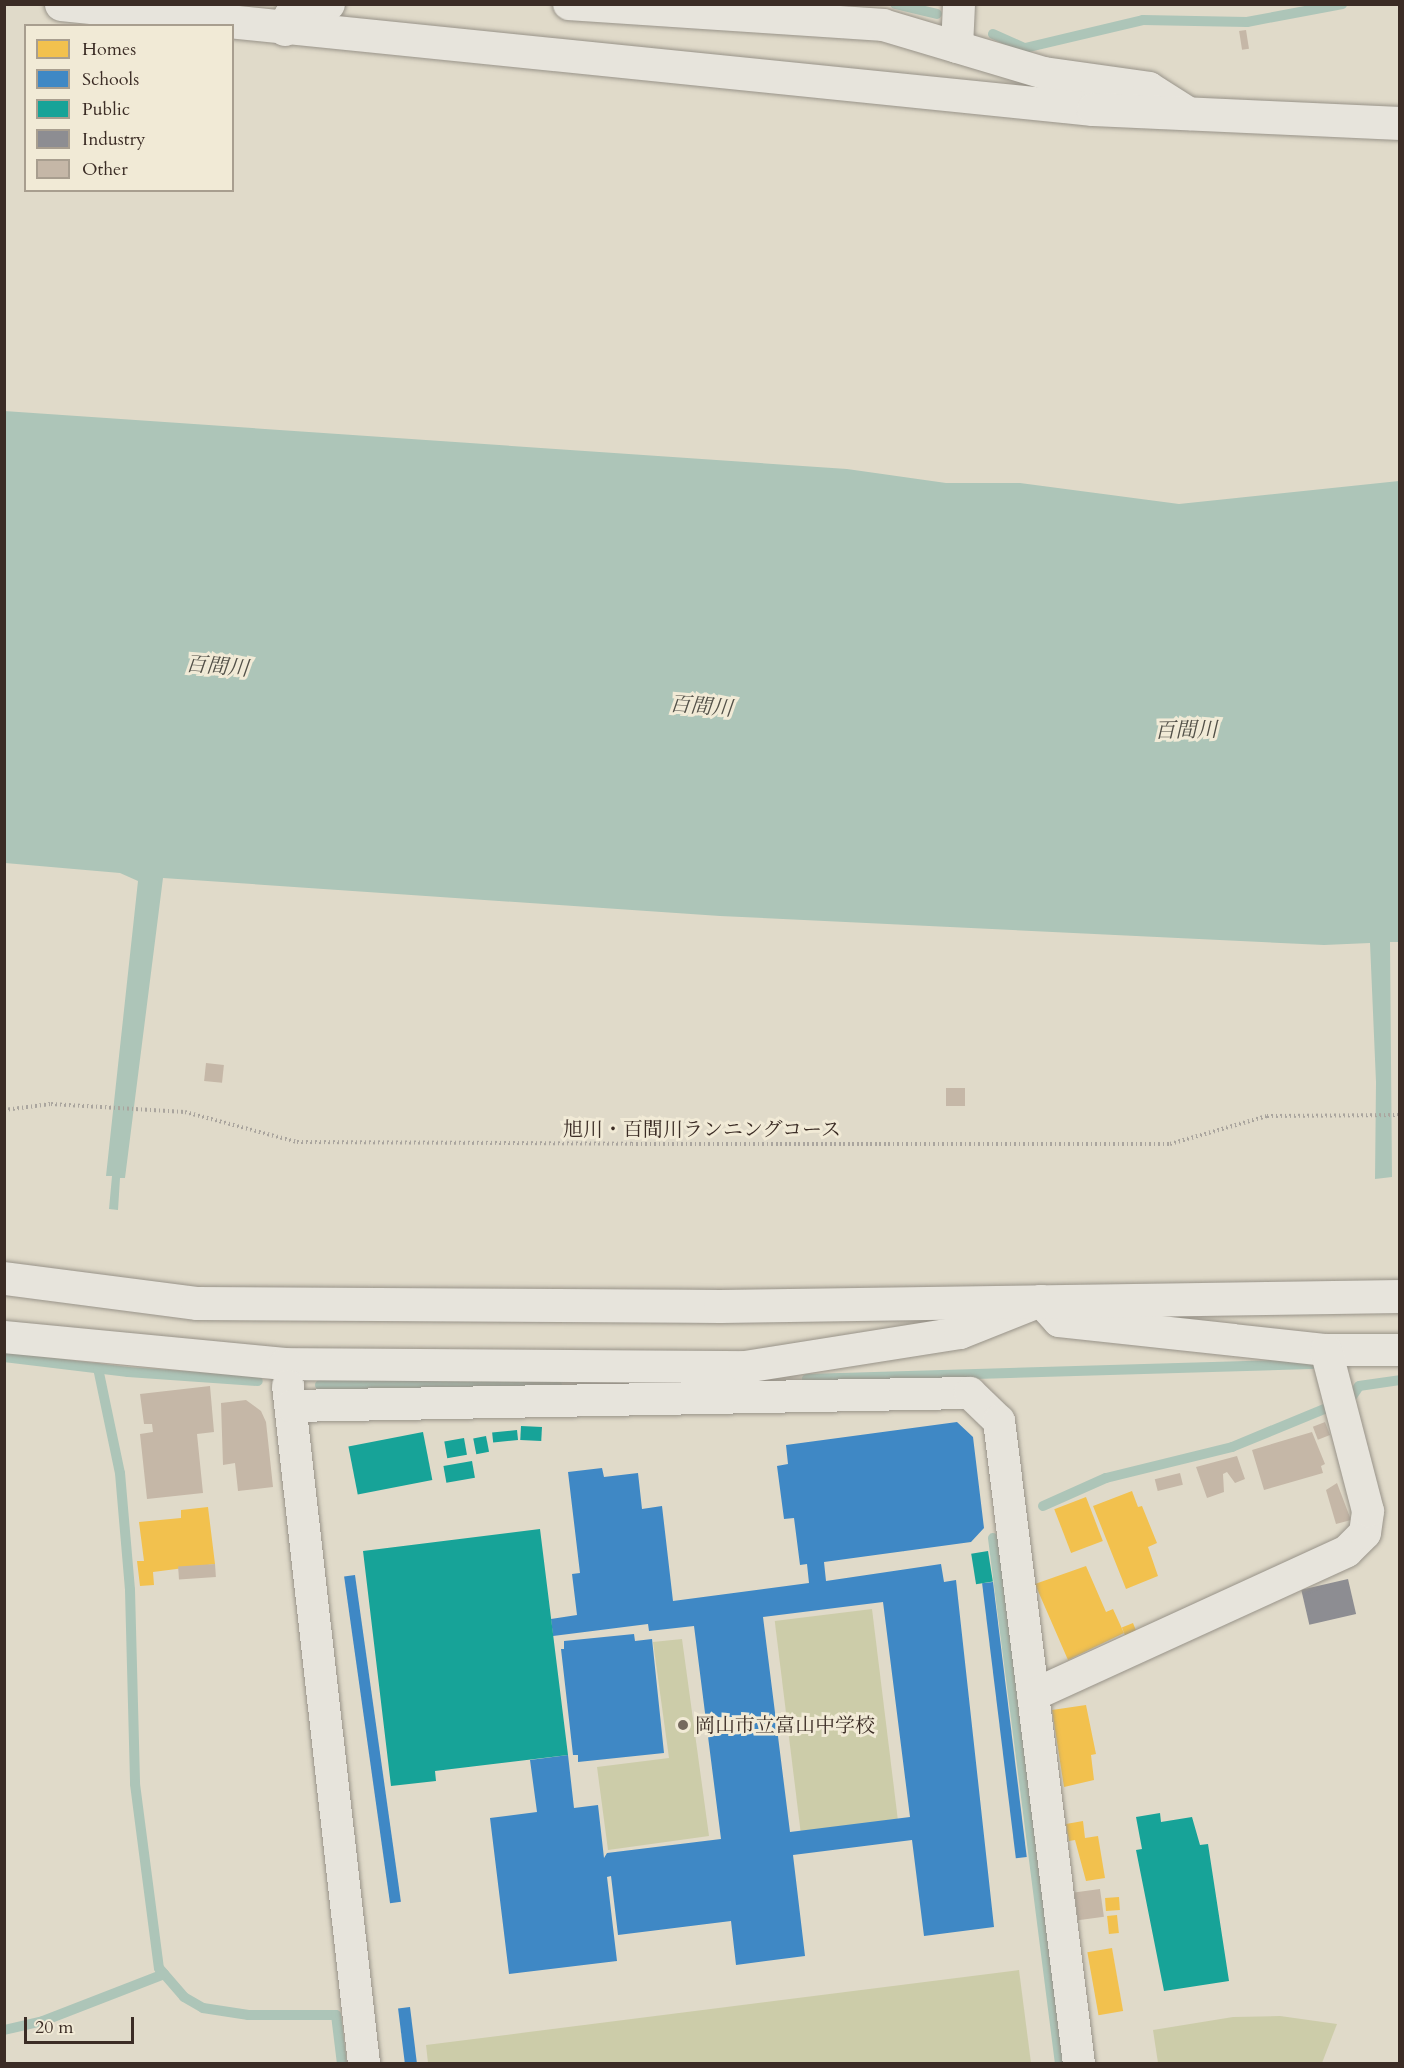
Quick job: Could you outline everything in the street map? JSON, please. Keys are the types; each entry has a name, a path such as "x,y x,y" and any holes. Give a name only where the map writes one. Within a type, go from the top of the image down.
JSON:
{"street":[{"path":"61,4 233,24"},
{"path":"285,30 290,16 303,6 328,4"},
{"path":"568,4 883,26 1044,73 1149,88 1190,114"},
{"path":"957,47 967,6"},
{"path":"234,24 1081,108 1400,123"},
{"path":"4,1278 197,1303 720,1306 1400,1296"},
{"path":"1041,1301 1059,1321 1326,1350 1400,1350"},
{"path":"4,1337 285,1364 745,1366 960,1333 1041,1301"},
{"path":"1033,1695 1347,1551 1365,1533 1368,1512 1337,1405 1326,1350"},
{"path":"285,1364 364,2064"},
{"path":"745,1366 746,1399"},
{"path":"291,1406 970,1393 999,1421 1079,2064"}],"path":[{"name":"旭川・百間川ランニングコース","path":"4,1110 51,1104 185,1112 297,1142 632,1144 1170,1144 1267,1116 1400,1115"}],"shaded area":[{"path":"872,1609 898,1822 801,1834 775,1621"},
{"path":"682,1639 709,1836 608,1850 597,1767 669,1758 653,1642"},
{"path":"1019,1970 1031,2063 428,2063 426,2045"},
{"path":"1280,2016 1337,2024 1322,2063 1158,2063 1153,2030 1233,2017"}],"water":[{"name":"百間川","path":"4,411 847,469 946,483 1020,483 1179,504 1399,481 1400,942 1390,942 1392,1177 1375,1179 1376,1082 1370,943 1324,945 720,916 163,878 125,1178 120,1178 118,1210 109,1209 112,1176 106,1176 138,881 120,873 5,863"}],"building: Homes":[{"path":"1132,1491 1138,1507 1142,1506 1157,1543 1148,1547 1158,1576 1126,1589 1093,1506"},
{"path":"1086,1497 1103,1541 1071,1553 1054,1509"},
{"path":"208,1507 215,1564 153,1572 154,1585 140,1586 137,1561 144,1561 139,1522 181,1518 181,1510"},
{"path":"1086,1566 1106,1612 1113,1609 1124,1633 1068,1660 1035,1584"},
{"path":"1133,1623 1137,1633 1126,1638 1122,1627"},
{"path":"1086,1705 1096,1754 1091,1755 1094,1780 1064,1787 1052,1710"},
{"path":"1083,1821 1085,1838 1098,1836 1105,1878 1086,1881 1075,1840 1069,1841 1066,1824"},
{"path":"1119,1897 1120,1910 1106,1911 1105,1898"},
{"path":"1117,1915 1119,1933 1109,1934 1107,1916"},
{"path":"1112,1948 1123,2011 1098,2015 1087,1952"}],"building: Schools":[{"path":"957,1422 973,1437 984,1528 971,1542 824,1562 826,1581 941,1564 944,1582 956,1580 994,1927 924,1936 912,1840 793,1855 805,1956 736,1965 731,1921 618,1935 611,1876 607,1877 617,1961 509,1974 490,1818 537,1812 530,1760 568,1755 574,1808 598,1805 604,1858 607,1853 721,1839 694,1626 649,1631 648,1624 553,1636 551,1619 577,1615 572,1574 580,1573 568,1472 602,1468 604,1477 638,1473 642,1509 662,1506 673,1601 809,1583 807,1564 800,1565 794,1518 784,1519 777,1466 788,1464 786,1445","holes":["883,1602 910,1817 790,1832 763,1617"]},
{"path":"355,1575 401,1902 390,1903 344,1577"},
{"path":"993,1582 1027,1857 1016,1858 982,1583"},
{"path":"634,1634 635,1641 652,1639 664,1753 578,1762 578,1755 573,1755 561,1649 564,1649 564,1641"},
{"path":"410,2007 417,2064 405,2064 398,2008"}],"building: Public":[{"path":"521,1426 542,1427 541,1441 520,1440"},
{"path":"517,1430 518,1440 493,1443 492,1433"},
{"path":"423,1432 432,1480 358,1495 348,1447"},
{"path":"486,1436 489,1452 476,1454 473,1438"},
{"path":"464,1438 467,1455 447,1458 444,1441"},
{"path":"472,1461 475,1478 446,1483 443,1466"},
{"path":"540,1529 568,1755 435,1771 436,1781 391,1786 363,1551"},
{"path":"988,1551 993,1582 976,1584 971,1554"},
{"path":"1160,1813 1161,1822 1192,1817 1200,1845 1208,1844 1229,1981 1164,1991 1136,1850 1142,1849 1136,1817"}],"building: Industry":[{"path":"1348,1579 1356,1614 1309,1625 1301,1590"}],"building: Other":[{"path":"1246,30 1249,49 1242,50 1239,31"},
{"path":"206,1063 224,1065 222,1083 204,1081"},
{"path":"946,1088 965,1088 965,1106 946,1106"},
{"path":"210,1386 214,1432 197,1434 203,1493 147,1499 140,1434 153,1432 152,1424 144,1424 140,1394"},
{"path":"246,1400 261,1411 266,1422 273,1487 238,1491 235,1463 223,1465 221,1403"},
{"path":"1325,1422 1330,1435 1318,1440 1313,1427"},
{"path":"1312,1432 1325,1464 1321,1466 1323,1473 1264,1490 1252,1450"},
{"path":"1237,1456 1245,1479 1235,1483 1227,1472 1223,1474 1224,1492 1207,1498 1196,1467"},
{"path":"1180,1473 1183,1485 1158,1491 1155,1479"},
{"path":"1337,1483 1351,1520 1336,1524 1326,1490"},
{"path":"215,1564 216,1577 179,1580 178,1567"},
{"path":"1100,1889 1104,1917 1078,1920 1074,1893"}],"waterway":[{"path":"895,4 937,14"},
{"path":"993,34 1025,48 1143,20 1247,22 1342,4"},
{"path":"4,1357 128,1372 258,1381"},
{"path":"807,1379 1312,1364"},
{"path":"98,1368 120,1473 130,1590 135,1784 159,1968 184,1997 203,2008 248,2015 336,2015 342,2064"},
{"path":"1043,1506 1106,1478 1232,1447 1351,1398 1359,1386 1400,1380"},
{"path":"657,1383 697,1382"},
{"path":"320,1385 557,1385"},
{"path":"993,1538 1060,2064"},
{"path":"4,2030 43,2021 164,1974"}],"place":[{"name":"岡山市立富山中学校","path":"683,1725"}]}
